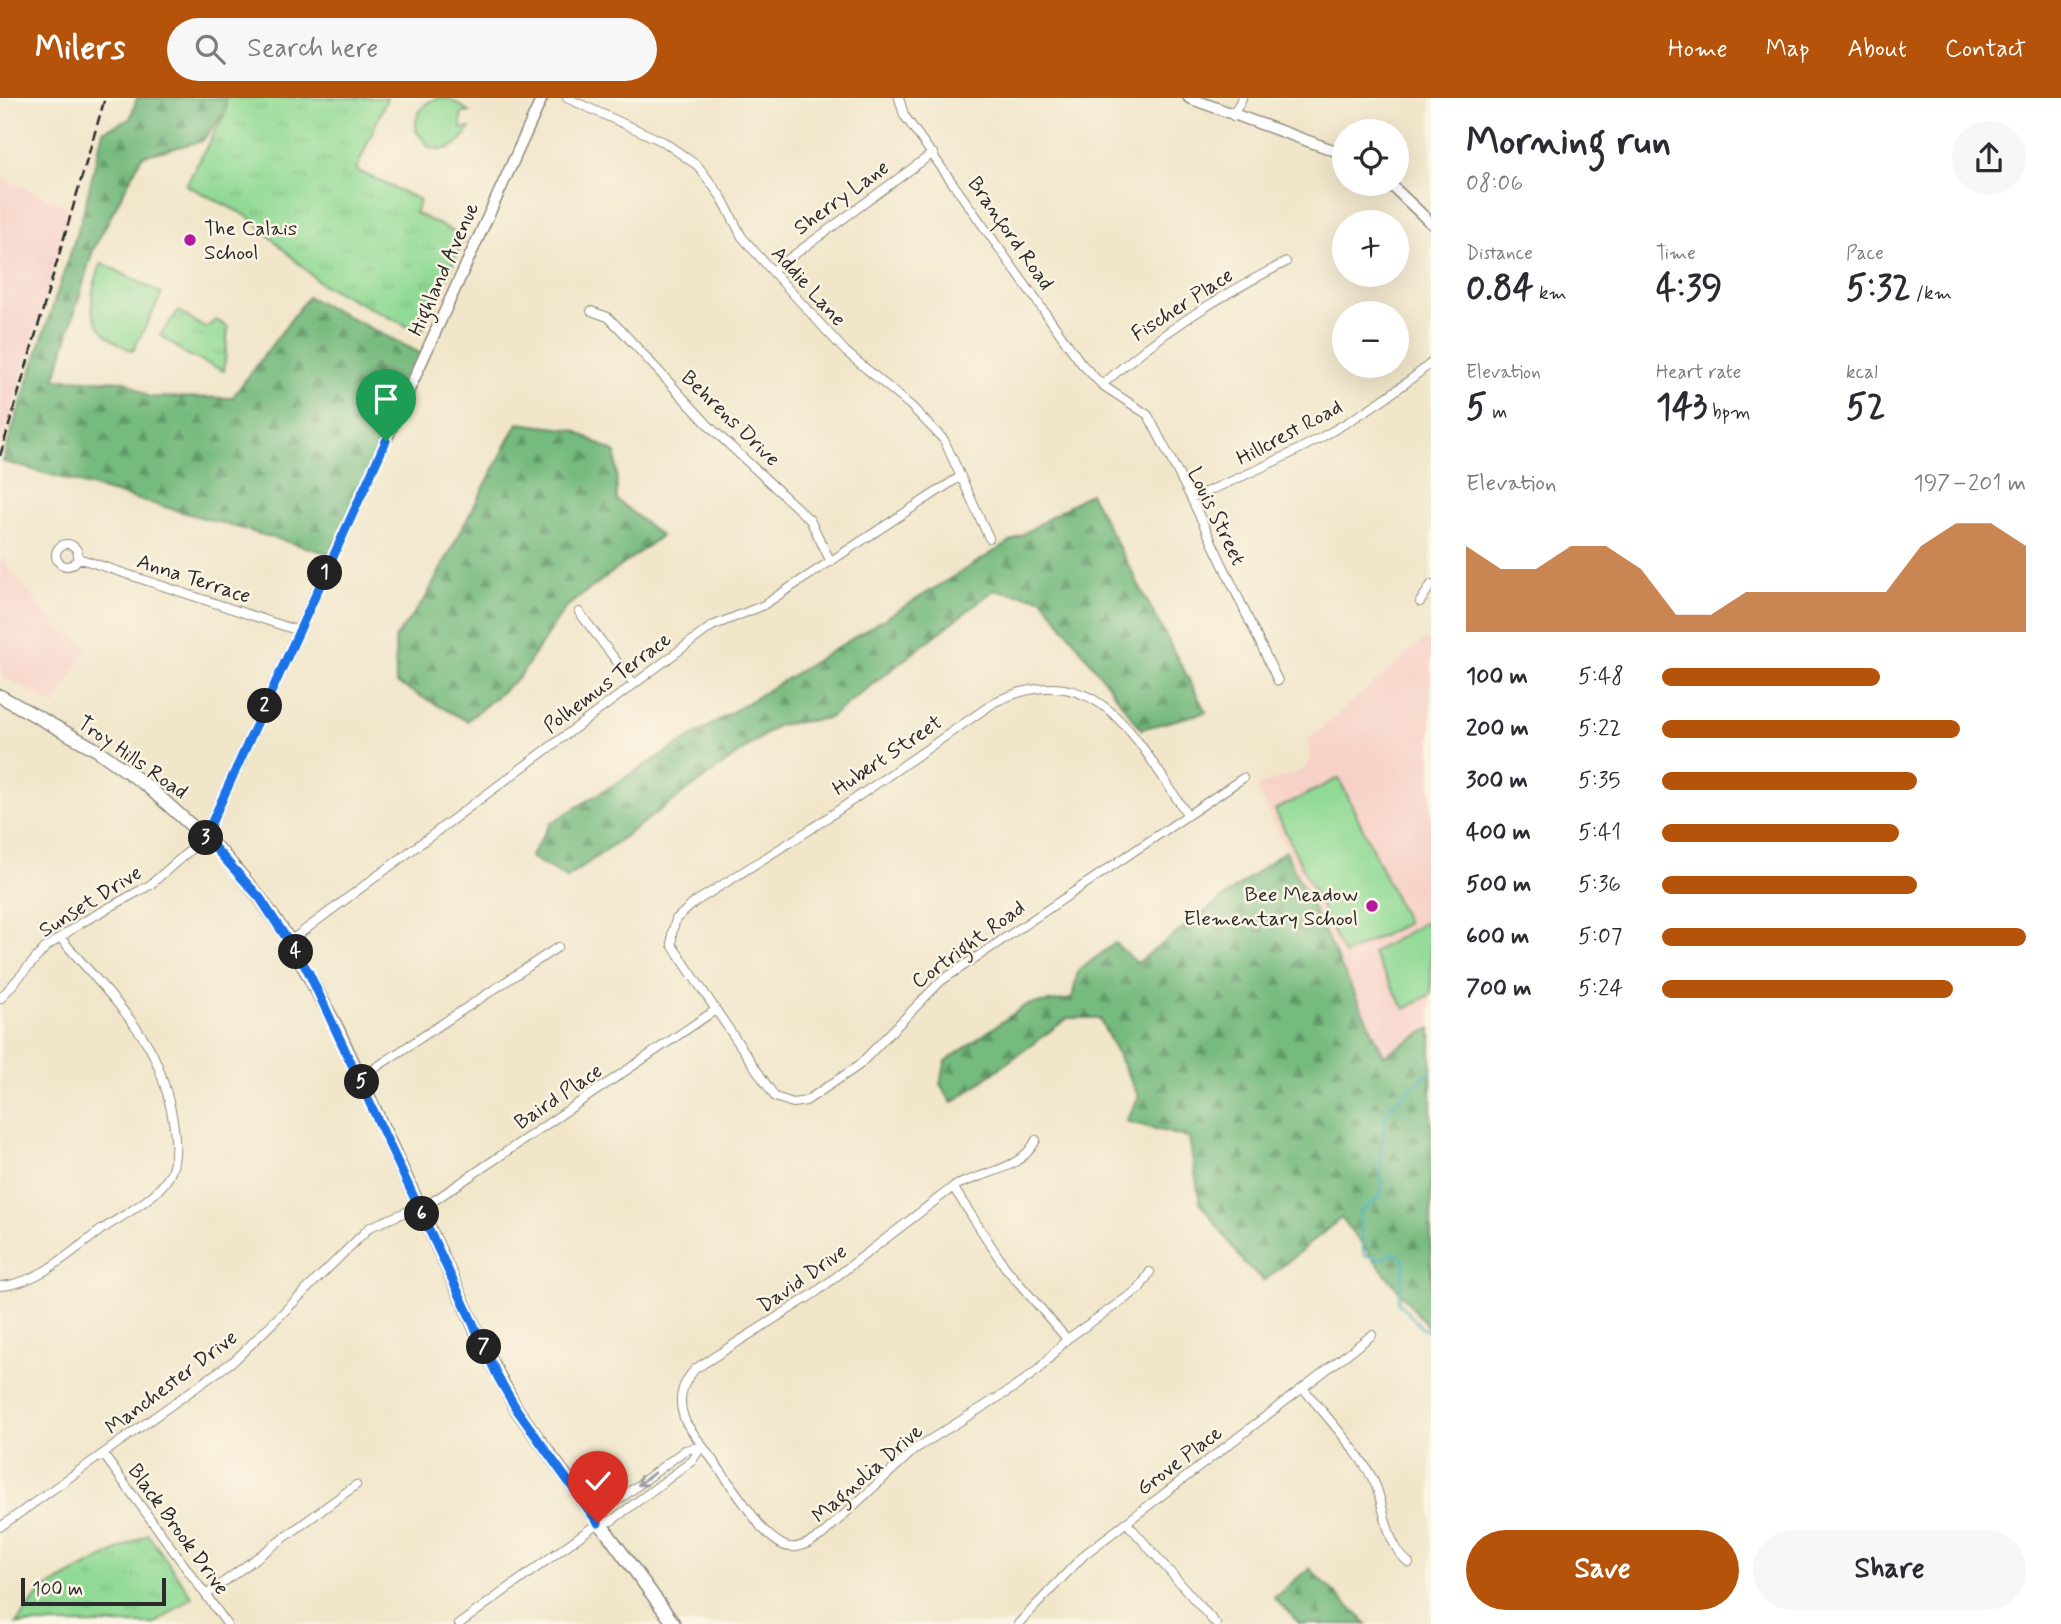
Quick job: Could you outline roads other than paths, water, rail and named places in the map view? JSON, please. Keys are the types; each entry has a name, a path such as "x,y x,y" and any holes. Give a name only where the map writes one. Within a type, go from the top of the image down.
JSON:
{"main road":[{"name":"Troy Hills Road","path":"0,696 96,750 146,785 205,837 260,898 290,941 360,1078 418,1206 517,1410 674,1624"}],"street":[{"name":"Highland Avenue","path":"205,837 541,98"},
{"name":"Addie Lane","path":"567,98 664,142 698,166 722,198 743,237 772,271 846,352 933,426 954,455 989,538"},
{"name":"Branford Road","path":"899,98 904,115 1081,363 1102,385"},
{"path":"1189,98 1233,116 1304,137 1332,149"},
{"path":"1233,116 1242,98"},
{"name":"Sherry Lane","path":"772,271 933,153"},
{"path":"1403,196 1431,223"},
{"name":"Fischer Place","path":"1102,385 1146,345 1198,310 1286,262"},
{"name":"Behrens Drive","path":"592,311 608,317 710,427 810,520 831,562"},
{"name":"Hillcrest Road","path":"1191,498 1317,440 1403,387 1431,363"},
{"name":"Louis Street","path":"1102,385 1148,415 1279,681"},
{"name":"Polhemus Terrace","path":"290,941 712,626 762,606 961,476"},
{"name":"Anna Terrace","path":"78,558 299,631"},
{"path":"1420,601 1431,585"},
{"path":"579,612 634,684"},
{"name":"Hubert Street","path":"715,1011 672,945 673,925 685,909 811,829 995,702 1018,691 1065,688 1102,703 1138,740 1187,814"},
{"name":"Cortright Road","path":"715,1011 775,1097 787,1102 806,1101 874,1052 923,995 941,981 1243,778"},
{"name":"Sunset Drive","path":"0,999 45,948 150,885 205,837"},
{"path":"0,1286 20,1283 43,1271 156,1192 172,1172 176,1153 172,1119 157,1066 147,1044 60,937"},
{"path":"360,1078 558,947"},
{"name":"Baird Place","path":"418,1206 435,1200 715,1011"},
{"name":"David Drive","path":"731,1485 686,1423 681,1406 683,1386 695,1369 815,1293 953,1187 972,1177 1021,1160 1030,1152 1036,1140"},
{"path":"953,1187 1004,1267 1067,1339"},
{"name":"Manchester Drive","path":"0,1527 236,1359 370,1227 418,1206"},
{"name":"Magnolia Drive","path":"731,1485 773,1540 792,1549 805,1546 822,1535 915,1449 1038,1370 1067,1339 1139,1289 1150,1272"},
{"name":"Grove Place","path":"1018,1624 1085,1554 1372,1335"},
{"path":"1303,1388 1372,1479 1398,1554 1409,1563"},
{"path":"459,1624 598,1523 604,1511 685,1450 702,1446"},
{"name":"Black Brook Drive","path":"103,1454 227,1624"},
{"path":"206,1595 356,1485"},
{"path":"1126,1522 1216,1624"}],"waterway":[{"path":"1431,1071 1387,1109 1381,1145 1381,1196 1359,1213 1364,1255 1384,1259 1391,1253 1398,1254 1405,1262 1398,1302 1422,1328 1431,1333"}],"railway":[{"path":"0,456 105,98"}],"place":[{"name":"The Calais School","path":"190,240"},
{"name":"Bee Meadow Elementary School","path":"1372,906"}]}
